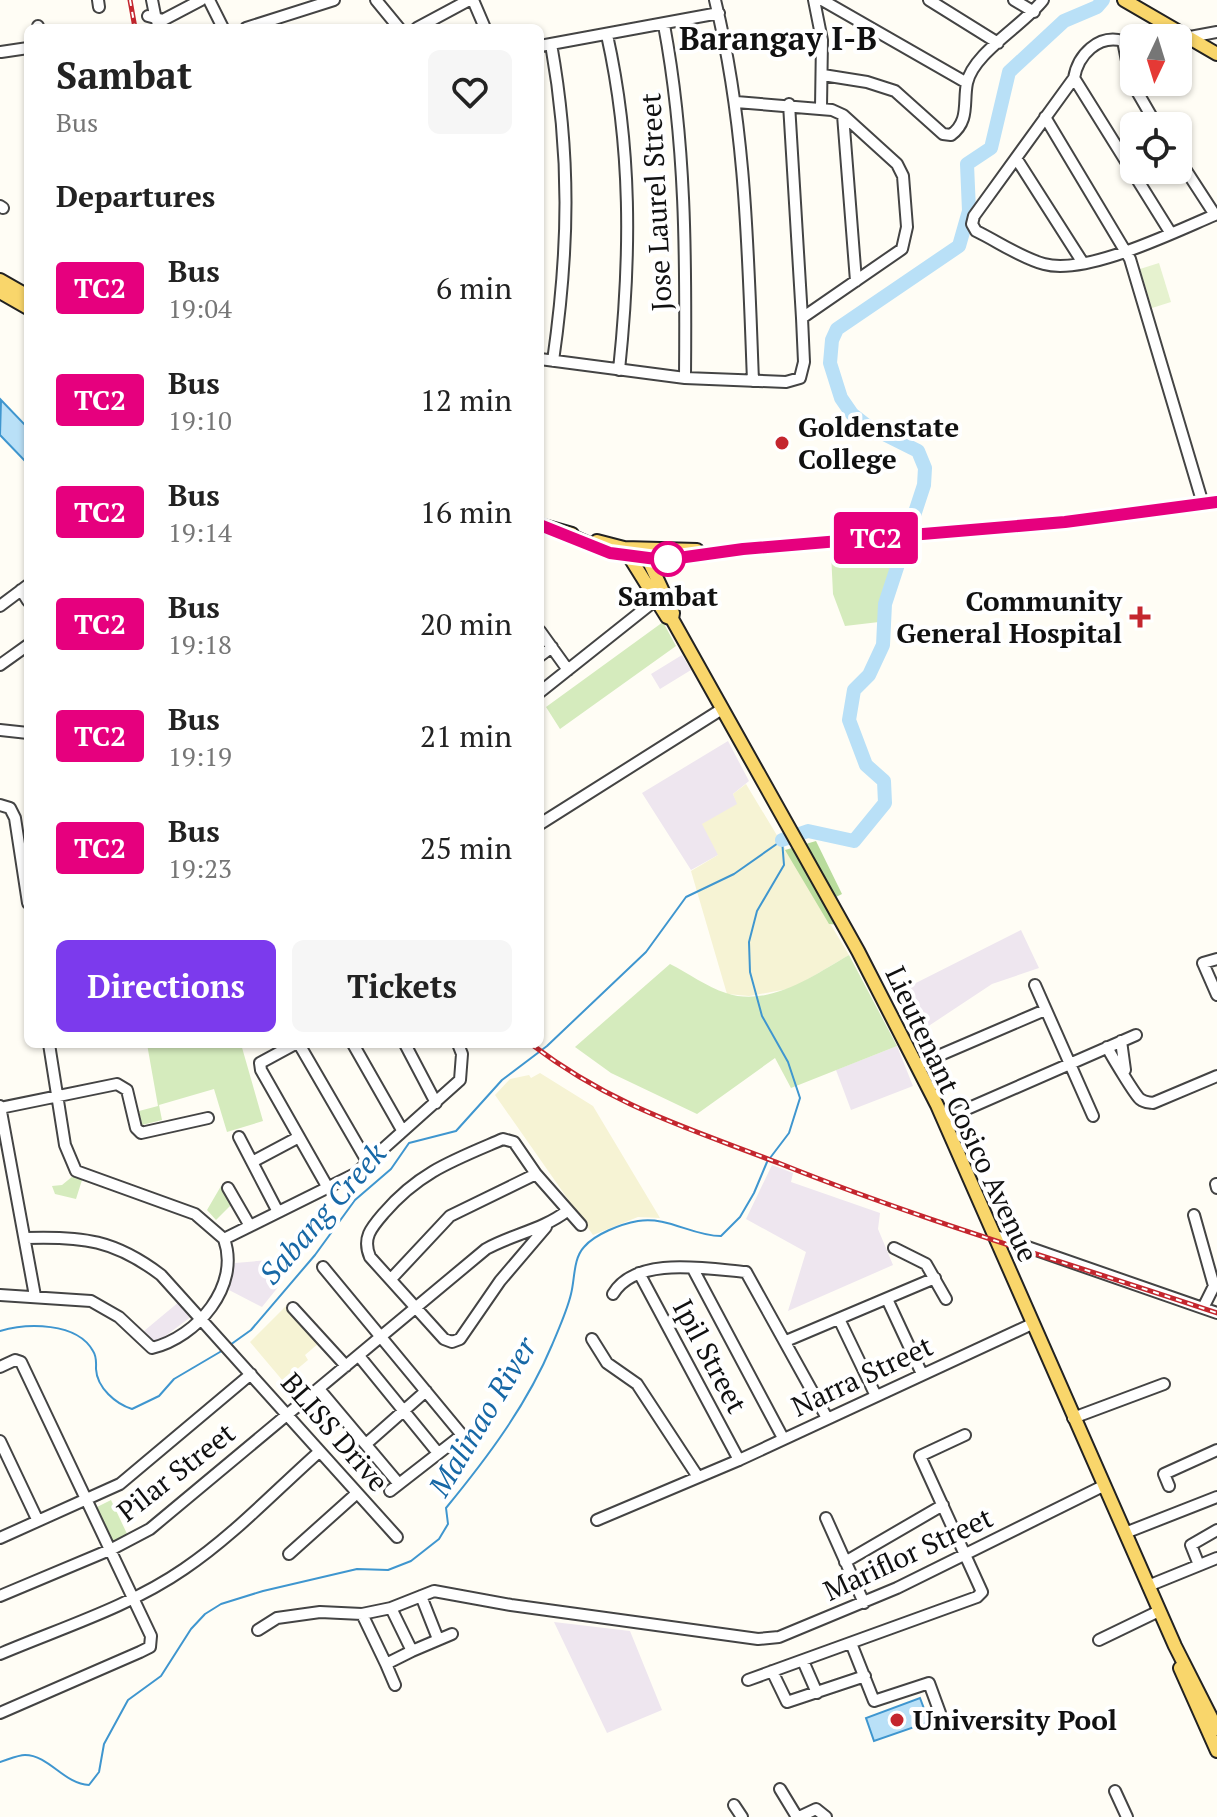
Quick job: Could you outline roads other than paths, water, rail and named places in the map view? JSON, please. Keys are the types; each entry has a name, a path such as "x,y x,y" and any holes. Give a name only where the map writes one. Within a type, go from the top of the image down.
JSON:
{"main road":[{"path":"1124,0 1167,24"},
{"path":"1192,38 1217,54"},
{"path":"0,280 24,299"},
{"path":"0,292 24,299"},
{"path":"544,526 590,546 628,553 704,553 1095,519 1210,503"},
{"name":"Lieutenant Cosico Avenue","path":"628,553 667,617 672,619"},
{"name":"Lieutenant Cosico Avenue","path":"645,554 670,604 672,619 840,918 944,1119 1103,1486 1175,1646 1217,1729"},
{"name":"Lieutenant Cosico Avenue","path":"1175,1646 1175,1658 1217,1751"}],"street":[{"path":"152,0 152,18 169,18 201,0"},
{"path":"209,0 221,24"},
{"path":"256,24 306,3 334,0"},
{"path":"376,0 396,24"},
{"path":"425,24 471,0 483,24"},
{"path":"715,0 736,102 747,233 753,381"},
{"path":"814,0 822,40 821,107"},
{"path":"822,0 967,83"},
{"path":"929,0 998,43"},
{"path":"1014,0 1034,12"},
{"path":"823,75 867,82 895,91 943,134 951,135 963,119 969,97 967,83 982,59 1043,0"},
{"path":"553,361 567,226 565,133 545,45 719,13"},
{"name":"Jose Laurel Street","path":"664,25 681,139 686,232 685,378"},
{"path":"1192,37 1217,32"},
{"path":"607,35 623,113 628,176 626,298 619,370"},
{"path":"1149,112 1131,81 1123,41 1108,40 1084,53 1077,62 1074,78 974,216 972,224 976,231 1042,264 1083,263 1216,215 1192,179"},
{"path":"1,52 24,49"},
{"path":"1074,78 1170,232"},
{"path":"736,102 821,107 843,115 897,164 903,176 907,242 902,249 802,318"},
{"path":"544,360 685,378 794,381 800,378 803,369 802,318 789,104"},
{"path":"843,115 856,281"},
{"path":"1045,117 1126,250 1210,503"},
{"path":"1016,158 1083,263"},
{"path":"0,606 24,588"},
{"path":"544,689 657,599"},
{"path":"544,636 568,670"},
{"path":"544,653 552,647"},
{"path":"0,665 24,648"},
{"path":"544,821 722,709"},
{"path":"0,730 24,733"},
{"path":"0,805 10,808 15,818 24,868"},
{"path":"1217,959 1203,963 1217,995"},
{"path":"1035,985 1093,1116"},
{"path":"917,1065 1045,1010"},
{"path":"944,1119 1136,1035"},
{"path":"1121,1041 1125,1070"},
{"path":"1107,1047 1125,1070 1138,1098 1153,1103 1217,1076"},
{"path":"0,1295 91,1301 104,1306 152,1348 163,1345 202,1319 227,1276 224,1239 195,1214 76,1171 65,1145 50,1048"},
{"path":"289,1048 260,1063 328,1188"},
{"path":"299,1048 368,1163"},
{"path":"355,1048 402,1130"},
{"path":"407,1048 436,1103"},
{"path":"224,1239 328,1188 368,1163 460,1080 460,1048"},
{"path":"35,1296 0,1107 124,1085 136,1128 141,1133 208,1118"},
{"path":"239,1137 278,1212"},
{"path":"252,1162 299,1137"},
{"path":"567,1211 547,1226 500,1281 460,1339 452,1342 444,1339 370,1257 366,1248 369,1230 405,1189 421,1176 510,1139 581,1225"},
{"path":"391,1279 450,1216 536,1174"},
{"path":"228,1188 250,1226"},
{"path":"1194,1215 1215,1285 1203,1308"},
{"name":"Pilar Street","path":"0,1596 112,1549 150,1529 486,1249 505,1238 547,1226"},
{"path":"993,1235 1217,1313"},
{"name":"BLISS Drive","path":"25,1238 91,1240 132,1253 161,1275 397,1537"},
{"path":"894,1248 920,1258 946,1299"},
{"path":"319,1389 366,1444 395,1488 462,1435 323,1267"},
{"path":"693,1269 783,1438"},
{"path":"613,1294 620,1283 639,1273 693,1269 746,1272 827,1418"},
{"name":"Ipil Street","path":"639,1273 739,1460"},
{"path":"786,1341 935,1278"},
{"path":"887,1299 922,1374"},
{"path":"293,1308 346,1366"},
{"path":"839,1319 876,1396"},
{"name":"Narra Street","path":"597,1520 739,1460 1032,1324"},
{"path":"592,1339 611,1367 637,1384 698,1477"},
{"path":"359,1356 438,1453"},
{"path":"0,1367 15,1360 21,1362 151,1636 150,1647 0,1713"},
{"path":"0,1538 120,1484 251,1374"},
{"path":"1073,1418 1164,1384"},
{"path":"366,1444 426,1391"},
{"path":"748,1680 977,1597 982,1592 920,1456 965,1435"},
{"path":"0,1441 37,1519"},
{"path":"1169,1486 1164,1474 1168,1471 1217,1450"},
{"path":"0,1654 133,1598 187,1567 319,1452"},
{"name":"Mariflor Street","path":"421,1596 434,1591 726,1635 779,1637 864,1603 1103,1486"},
{"path":"289,1554 356,1494"},
{"path":"1125,1533 1217,1497"},
{"path":"845,1562 943,1505"},
{"path":"826,1518 864,1603"},
{"path":"1199,1565 1191,1545 1217,1530"},
{"path":"1148,1586 1217,1558"},
{"path":"258,1630 277,1618 335,1611 362,1614 391,1608 421,1596 438,1639"},
{"path":"391,1608 412,1651"},
{"path":"1099,1640 1159,1611"},
{"path":"362,1614 395,1685"},
{"path":"386,1664 452,1634"},
{"path":"851,1643 876,1702 929,1683 940,1713"},
{"path":"803,1661 817,1693"},
{"path":"772,1671 787,1702 865,1676"},
{"path":"780,1789 798,1817 816,1809 826,1817"},
{"path":"1115,1791 1127,1817"},
{"path":"734,1805 742,1817"}],"water":[{"path":"1,400 24,424 24,460 0,435"},
{"name":"University Pool","path":"920,1698 929,1722 874,1741 866,1718"}],"waterway":[{"path":"782,840 808,831 854,841 885,803 884,781 866,765 849,720 854,690 869,675 883,645 885,604 924,485 925,468 918,451 866,425 852,414 841,398 830,363 832,340 837,329 959,246 969,211 967,164 991,148 1009,72 1064,21 1097,7 1103,0"},
{"name":"Malinao River","path":"0,1762 22,1755 34,1756 72,1780 89,1785 99,1772 104,1744 128,1700 161,1676 191,1629 205,1614 221,1604 263,1591 357,1569 388,1570 411,1561 439,1539 448,1524 446,1508 491,1450 531,1389 565,1313 576,1263 584,1247 609,1230 638,1221 660,1221 721,1236 740,1217 767,1162 789,1133 800,1098 788,1062 762,1016 750,972 749,942 757,911 784,865 782,840"},
{"name":"Sabang Creek","path":"230,1345 251,1330 315,1255 355,1200 391,1169 409,1143 456,1131 502,1080 547,1046 646,952 686,897 734,874 781,841"},
{"name":"Sabang Creek","path":"0,1331 37,1326 76,1335 86,1341 94,1353 97,1376 104,1389 132,1409 159,1396 174,1379 225,1349"}],"railway":[{"path":"130,0 134,24"},
{"path":"537,1048 592,1084 682,1126 889,1204 1217,1313"}],"place":[{"name":"Goldenstate College","path":"782,443"},
{"name":"Sambat","path":"668,559"},
{"name":"Community General Hospital","path":"1140,617"},
{"name":"University Pool","path":"897,1720"}],"district":[{"name":"Barangay I-B","path":"778,39"}]}
